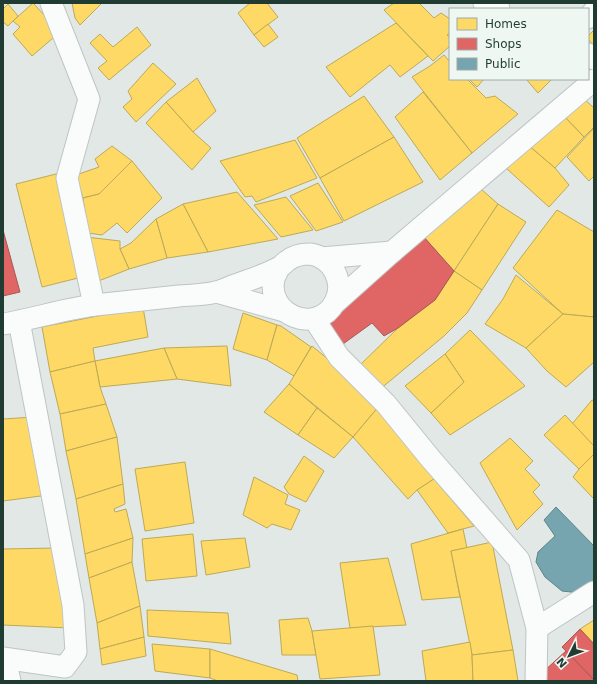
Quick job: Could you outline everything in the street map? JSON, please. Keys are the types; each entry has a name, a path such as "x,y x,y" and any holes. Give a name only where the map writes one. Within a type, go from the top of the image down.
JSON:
{"street":[{"path":"51,3 89,99 67,178 94,305"},
{"path":"484,3 496,8"},
{"path":"334,303 594,80"},
{"path":"322,258 392,252"},
{"path":"10,681 4,658 65,667 76,652 73,605 11,322 94,305 216,292 279,268 288,260 299,255 310,254 322,258 330,264 336,273 339,283 338,294 334,303 329,310 314,319 299,318 284,311 216,292"},
{"path":"279,268 274,279 274,291 277,302 284,311"},
{"path":"314,319 339,357 386,404 430,458 519,560 537,628 536,681"},
{"path":"537,628 594,592"}],"building: Homes":[{"path":"33,3 60,32 32,56 13,34 20,27 13,21"},
{"path":"72,3 102,3 80,25 75,18"},
{"path":"250,3 267,3 278,17 254,35 238,13"},
{"path":"394,3 419,3 434,18 441,13 449,18 449,34 447,35 449,36 449,47 433,61 384,10"},
{"path":"8,4 18,16 8,26 3,22 3,9"},
{"path":"396,23 428,56 400,77 390,65 350,97 326,67"},
{"path":"268,24 278,37 264,47 254,35"},
{"path":"137,27 151,45 109,80 98,68 107,61 90,43 100,34 113,47"},
{"path":"594,30 594,46 589,40 589,35"},
{"path":"444,55 449,61 449,80 468,80 486,98 495,96 518,114 472,153 412,77"},
{"path":"153,63 176,84 136,122 123,107 132,99 128,91"},
{"path":"197,78 216,111 193,132 166,102"},
{"path":"470,80 483,80 477,87"},
{"path":"527,80 551,80 538,93"},
{"path":"423,92 472,153 440,180 395,117"},
{"path":"364,96 394,137 320,178 297,138"},
{"path":"581,96 594,108 594,127 584,137 561,113"},
{"path":"166,102 193,132 211,148 192,170 146,123"},
{"path":"561,113 584,137 555,168 528,145"},
{"path":"594,128 594,176 589,181 567,157"},
{"path":"394,137 423,182 344,221 320,178"},
{"path":"295,140 317,178 256,202 252,196 245,197 220,161"},
{"path":"528,145 555,168 569,185 549,207 506,168"},
{"path":"112,146 132,161 99,194 83,198 76,175 99,167 95,159"},
{"path":"132,161 162,198 127,233 117,223 102,235 88,233 83,198 99,194"},
{"path":"60,173 82,277 42,287 16,184"},
{"path":"318,183 343,222 316,231 290,196"},
{"path":"481,189 498,204 454,271 423,236"},
{"path":"237,192 278,239 208,252 183,204"},
{"path":"286,197 313,230 281,237 254,205"},
{"path":"183,204 208,252 167,258 156,219"},
{"path":"498,204 526,222 482,290 454,271"},
{"path":"557,210 594,232 594,317 563,314 513,268"},
{"path":"156,219 167,258 129,269 120,249 131,243"},
{"path":"86,237 120,241 120,249 129,269 96,282"},
{"path":"454,271 482,290 467,313 444,336 379,390 359,366 398,328 435,300"},
{"path":"516,275 563,314 526,348 485,324 503,299"},
{"path":"143,307 148,337 93,348 95,361 50,372 42,327"},
{"path":"243,313 277,325 267,360 233,349"},
{"path":"563,314 594,317 594,362 566,387 547,371 526,348"},
{"path":"277,325 281,326 311,347 294,376 267,360"},
{"path":"470,330 525,386 450,435 431,413 464,382 445,354"},
{"path":"227,346 231,386 177,379 164,348"},
{"path":"312,346 344,372 380,405 353,437 289,384"},
{"path":"164,348 177,379 100,387 95,361"},
{"path":"445,354 464,382 431,413 405,386"},
{"path":"95,361 100,387 106,404 60,414 50,372"},
{"path":"289,384 317,408 298,435 264,412"},
{"path":"592,400 594,401 594,446 572,424"},
{"path":"106,404 117,437 66,451 60,414"},
{"path":"380,405 434,479 417,490 408,499 353,437"},
{"path":"317,408 353,437 334,458 298,435"},
{"path":"565,415 594,446 594,454 579,469 544,435"},
{"path":"34,417 48,495 3,501 3,419"},
{"path":"117,437 123,484 76,499 66,451"},
{"path":"510,438 533,461 525,469 540,485 533,492 543,504 517,530 480,463"},
{"path":"594,454 594,499 573,477"},
{"path":"304,456 324,471 306,502 289,494 284,487"},
{"path":"185,462 194,523 145,531 135,469"},
{"path":"254,477 288,495 285,504 300,510 291,530 272,524 267,528 243,515"},
{"path":"434,479 474,526 448,533 417,490"},
{"path":"123,484 125,504 114,509 115,512 126,509 133,538 85,554 76,499"},
{"path":"463,529 467,548 451,551 460,597 422,600 411,544"},
{"path":"193,534 197,576 146,581 142,539"},
{"path":"133,538 132,562 89,578 85,554"},
{"path":"245,538 250,567 206,575 201,541"},
{"path":"492,542 513,650 472,655 451,551"},
{"path":"56,548 70,628 3,625 3,549"},
{"path":"388,558 406,625 350,628 340,563"},
{"path":"132,562 140,606 97,623 89,578"},
{"path":"140,606 144,637 100,649 97,623"},
{"path":"147,610 228,613 231,644 148,636"},
{"path":"308,618 316,655 282,655 279,620"},
{"path":"594,620 594,644 580,629"},
{"path":"373,626 380,675 320,679 312,631"},
{"path":"144,637 146,656 102,665 100,649"},
{"path":"470,642 473,681 426,681 422,651"},
{"path":"152,644 210,649 210,678 155,671"},
{"path":"210,649 297,675 298,681 218,681 210,678"},
{"path":"513,650 518,681 473,681 472,655"}],"building: Shops":[{"path":"3,230 20,292 3,296"},
{"path":"423,236 454,271 435,300 398,328 384,336 372,323 343,344 325,318"},
{"path":"580,629 594,644 594,680 562,647"},
{"path":"566,651 594,681 543,681 543,672"}],"building: Public":[{"path":"556,507 594,546 594,583 580,593 562,591 545,577 536,562 538,552 555,536 544,520"}]}
